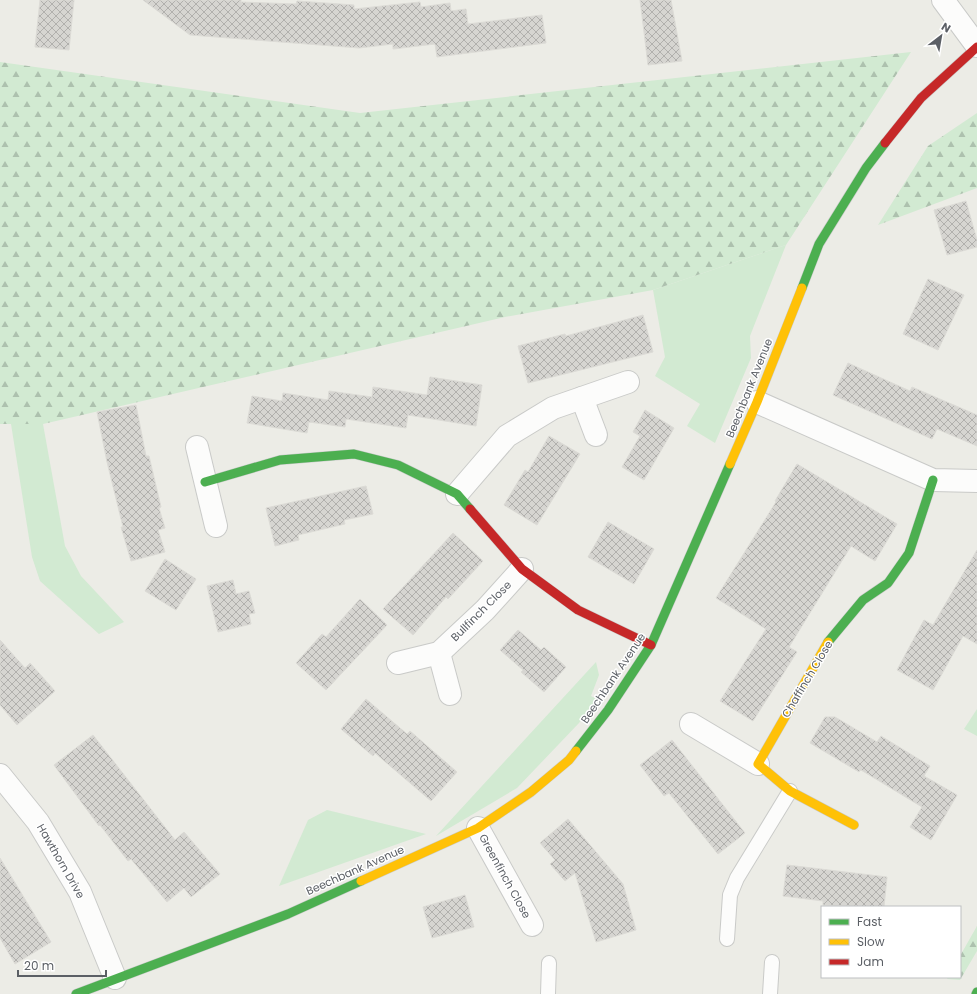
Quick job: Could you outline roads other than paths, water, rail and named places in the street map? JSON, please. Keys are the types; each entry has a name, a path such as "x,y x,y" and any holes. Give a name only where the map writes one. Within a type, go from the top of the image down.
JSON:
{"street":[{"path":"948,8 977,47"},
{"name":"Beechbank Avenue","path":"76,994 115,978 288,914 478,828 531,792 569,760 608,710 651,645 757,402 819,244 866,168 921,98 977,47"},
{"path":"457,494 507,436 553,408 628,382"},
{"path":"582,398 596,435"},
{"path":"757,402 933,480 977,481"},
{"path":"197,447 216,526"},
{"path":"205,482 280,460 354,454 398,465 457,494 522,569 578,610 651,645"},
{"name":"Chaffinch Close","path":"758,764 827,643 863,600 888,584 909,552 933,480"},
{"name":"Bullfinch Close","path":"398,663 439,652 485,610 522,569"},
{"path":"439,652 450,694"},
{"path":"691,724 758,764 790,791 854,825"},
{"name":"Hawthorn Drive","path":"0,775 38,822 80,892 115,978"},
{"name":"Greenfinch Close","path":"478,828 532,925"}],"lane":[{"path":"727,938 730,895 736,878 790,791"},
{"path":"770,994 772,962"},
{"path":"548,994 549,963"}]}
